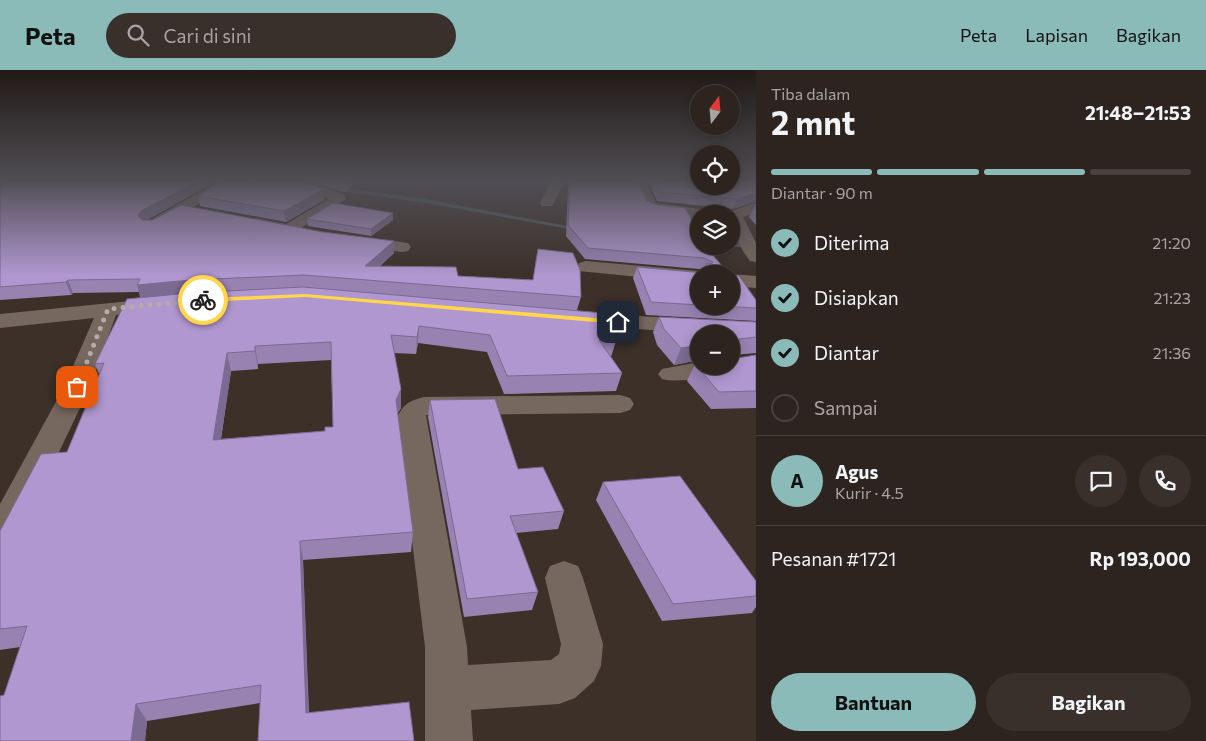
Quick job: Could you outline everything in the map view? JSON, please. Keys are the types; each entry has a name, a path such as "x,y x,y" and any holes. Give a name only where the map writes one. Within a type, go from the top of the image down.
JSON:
{"street":[{"path":"151,226 175,212"},
{"path":"289,229 317,212"},
{"path":"239,220 310,234"},
{"path":"740,229 751,250"},
{"path":"340,240 402,247"},
{"path":"586,267 690,276"},
{"path":"740,281 756,282"},
{"path":"0,321 183,302"},
{"path":"0,538 77,387 108,309"},
{"path":"552,317 756,330"},
{"path":"671,374 690,371"},
{"path":"449,741 446,648 411,418 414,410 424,406 620,404"},
{"path":"448,689 559,682 579,666 582,644 564,578"}],"building":[{"path":"0,212 140,212 138,216 142,220 153,220 167,212 219,212 323,232 394,241 365,266 456,267 458,276 533,280 538,249 573,253 580,270 581,297 304,275 190,280 137,285 140,279 68,280 66,282 0,287"},
{"path":"318,212 393,213 371,229 307,219"},
{"path":"569,212 688,212 690,217 690,255 713,255 721,265 706,265 713,262 704,258 588,248 568,225"},
{"path":"637,267 690,272 690,304 651,302"},
{"path":"740,277 756,300 756,308 740,307"},
{"path":"303,287 603,313 616,341 599,340 622,373 507,376 490,335 419,326 417,337 391,335 401,389 396,400 413,532 300,541 306,713 409,702 414,741 258,741 261,685 136,704 131,741 0,741 0,696 4,695 27,626 0,629 0,531 41,454 67,452 104,363 95,364 127,299 189,293","holes":["331,342 333,427 325,427 325,431 213,440 227,353 255,351 255,346"]},
{"path":"659,317 756,322 756,337 740,339 740,325 690,325 690,346 681,348 664,329"},
{"path":"756,355 756,391 719,392 704,375 740,375 740,358"},
{"path":"495,399 518,469 543,467 564,511 510,516 538,592 467,599 430,400"},
{"path":"680,476 756,581 756,596 673,604 603,482"}],"waterway":[{"path":"488,212 580,229"},
{"path":"740,245 756,245"}],"way so far":[{"path":"77,387 108,309 203,300"}],"route":[{"path":"203,300 305,295 618,322"}]}
